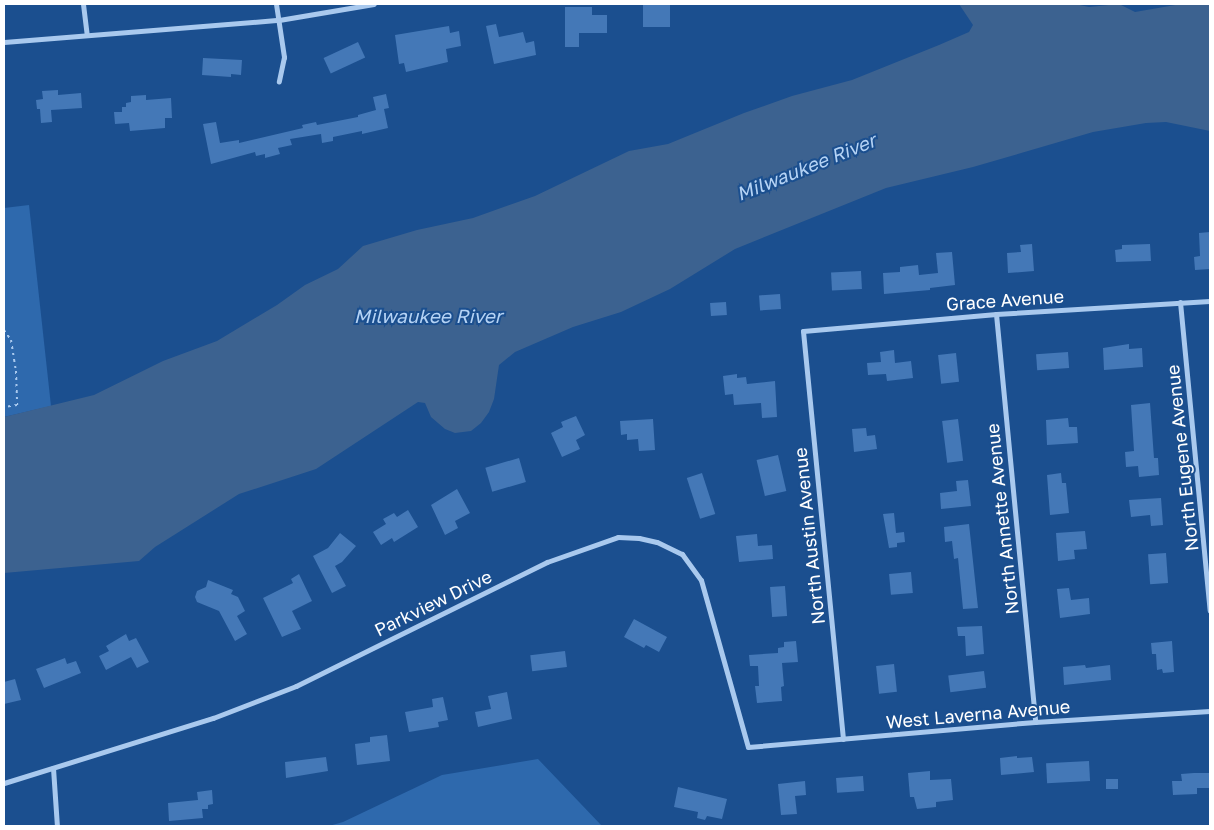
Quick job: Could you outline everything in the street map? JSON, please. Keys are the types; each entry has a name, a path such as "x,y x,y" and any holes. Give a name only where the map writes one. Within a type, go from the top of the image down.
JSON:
{"street":[{"path":"84,4 87,35"},
{"path":"276,4 284,57 279,81"},
{"path":"4,42 279,20 374,4"},
{"name":"Grace Avenue","path":"803,331 996,314 1210,301"},
{"name":"North Eugene Avenue","path":"1180,302 1210,611"},
{"name":"North Annette Avenue","path":"996,314 1035,722"},
{"name":"North Austin Avenue","path":"803,331 843,739"},
{"name":"Parkview Drive","path":"4,782 213,718 296,686 547,562 618,538 639,538 657,542 682,554 701,580 748,747"},
{"name":"West Laverna Avenue","path":"748,747 1035,722 1210,712"},
{"path":"53,768 57,826"}],"path":[{"path":"4,330 11,340 16,371 17,405 4,407"}],"shaded area":[{"path":"29,205 51,406 4,417 4,208"},
{"path":"538,759 602,826 329,826 343,822 442,775"}],"water":[{"name":"Milwaukee River","path":"959,4 1075,4 1089,7 1119,4 1135,12 1181,4 1210,4 1210,131 1166,122 1146,123 1093,132 973,167 886,188 735,249 670,289 621,312 573,327 515,352 499,365 494,399 489,412 481,423 471,431 455,433 445,429 431,417 425,403 418,402 316,469 239,494 155,547 139,561 4,573 4,417 94,395 163,361 217,341 277,305 305,285 338,269 363,246 417,230 473,218 535,196 629,151 668,144 744,113 792,96 852,80 939,45 969,32 973,25"}],"building":[{"path":"643,4 670,4 670,27 643,27"},
{"path":"565,7 592,7 592,15 607,15 607,33 579,33 579,47 565,47"},
{"path":"496,24 499,37 523,32 526,43 534,41 536,55 494,64 486,26"},
{"path":"449,26 450,33 459,31 461,46 446,49 448,62 406,72 404,63 399,64 395,35"},
{"path":"358,42 365,57 331,73 324,58"},
{"path":"203,58 242,60 241,75 231,74 231,77 202,75"},
{"path":"58,90 58,95 81,93 82,108 51,110 52,122 41,123 40,109 37,109 36,100 43,99 42,91"},
{"path":"386,94 389,108 384,109 388,128 362,134 362,131 333,137 333,141 322,143 321,134 290,139 292,145 278,148 280,154 265,158 265,154 256,156 255,152 211,164 203,124 216,122 220,143 239,140 239,143 303,128 302,125 316,122 317,125 358,117 358,115 376,110 373,97"},
{"path":"146,95 146,100 171,98 172,118 165,118 165,128 130,131 129,123 115,124 114,112 122,112 122,107 126,107 126,103 131,102 131,96"},
{"path":"1210,232 1210,269 1195,270 1194,257 1200,256 1199,233"},
{"path":"1032,244 1034,271 1008,273 1007,253 1021,252 1020,245"},
{"path":"1150,244 1151,261 1116,262 1115,250 1122,249 1122,245"},
{"path":"952,252 955,285 930,288 930,290 884,294 883,273 900,272 900,267 918,265 919,275 938,273 936,253"},
{"path":"861,271 862,289 832,291 831,273"},
{"path":"780,294 781,309 760,310 759,295"},
{"path":"726,302 727,315 711,316 710,303"},
{"path":"1129,344 1129,349 1142,348 1143,367 1104,370 1103,348"},
{"path":"894,350 895,363 911,361 913,378 887,381 886,374 868,375 867,363 881,362 880,352"},
{"path":"1068,352 1069,368 1037,370 1036,354"},
{"path":"956,353 959,382 941,384 938,355"},
{"path":"737,374 737,378 746,377 747,384 775,381 777,417 762,418 761,403 734,405 733,394 725,395 723,376"},
{"path":"1150,403 1154,458 1158,458 1159,475 1139,477 1138,466 1126,467 1125,452 1134,451 1131,405"},
{"path":"576,416 585,435 576,440 580,449 562,457 551,433 563,427 561,422"},
{"path":"1068,418 1069,427 1077,427 1078,443 1047,445 1046,420"},
{"path":"653,419 655,450 639,451 638,439 627,440 627,434 621,435 620,421"},
{"path":"958,419 963,461 947,463 942,421"},
{"path":"866,428 867,436 875,435 877,449 854,452 852,429"},
{"path":"778,455 786,491 765,496 757,460"},
{"path":"519,458 526,482 492,492 485,468"},
{"path":"702,473 715,514 700,519 687,478"},
{"path":"1061,473 1062,483 1066,483 1069,513 1050,515 1047,475"},
{"path":"968,480 971,506 941,509 940,493 957,491 956,481"},
{"path":"457,489 470,513 455,521 458,528 445,535 431,505"},
{"path":"1161,498 1163,525 1151,526 1150,515 1131,517 1129,500"},
{"path":"408,510 418,527 394,542 392,538 381,545 373,532 386,524 383,519 394,513 397,517"},
{"path":"894,513 896,533 904,532 905,542 897,543 897,547 889,548 883,514"},
{"path":"969,524 978,608 963,609 958,558 954,559 952,541 945,542 944,527"},
{"path":"1085,531 1087,549 1074,550 1075,559 1058,561 1056,533"},
{"path":"340,533 356,546 342,562 335,566 346,586 332,593 313,556 328,548"},
{"path":"757,534 758,546 772,545 773,559 739,562 736,536"},
{"path":"1166,553 1168,583 1150,584 1148,554"},
{"path":"911,572 913,593 891,595 889,574"},
{"path":"299,574 312,601 292,611 301,629 282,637 263,598 293,583 291,579"},
{"path":"208,580 233,590 231,594 238,597 245,611 237,616 247,634 235,641 219,611 197,602 195,597 197,591 206,587"},
{"path":"785,586 787,616 772,617 770,587"},
{"path":"1069,588 1071,600 1089,598 1090,614 1060,618 1057,589"},
{"path":"634,619 667,637 659,652 646,645 644,648 624,637"},
{"path":"982,626 984,654 966,656 965,636 958,636 957,627"},
{"path":"126,634 129,641 136,638 149,662 137,668 131,657 106,670 99,656 109,651 106,646"},
{"path":"796,641 798,662 782,663 784,686 781,687 782,701 757,703 755,686 759,686 758,666 750,666 749,655 778,653 778,648 784,647 784,642"},
{"path":"1172,641 1174,672 1163,673 1162,669 1157,670 1156,654 1152,654 1151,643"},
{"path":"565,651 567,667 532,671 530,655"},
{"path":"65,658 67,664 76,661 81,673 44,688 36,669"},
{"path":"894,664 897,692 879,694 876,666"},
{"path":"1085,665 1086,668 1110,665 1111,680 1064,685 1063,667"},
{"path":"984,671 986,688 950,692 948,675"},
{"path":"15,679 21,700 4,704 4,682"},
{"path":"507,692 512,719 478,727 475,712 491,709 488,696"},
{"path":"443,697 448,720 438,722 439,727 409,732 405,712 433,707 432,699"},
{"path":"387,735 390,761 357,765 355,744 370,742 370,737"},
{"path":"1017,756 1017,758 1032,757 1034,772 1001,775 1000,758"},
{"path":"326,757 328,771 286,778 285,762"},
{"path":"1089,761 1090,781 1047,783 1046,763"},
{"path":"930,771 930,780 951,779 953,800 936,802 936,807 917,809 914,797 910,797 908,773"},
{"path":"1210,773 1210,788 1197,788 1197,794 1173,795 1172,781 1182,781 1181,774"},
{"path":"863,776 864,791 837,793 836,778"},
{"path":"1106,779 1118,779 1118,789 1106,789"},
{"path":"805,781 806,795 795,796 797,814 781,815 778,784"},
{"path":"678,787 727,799 722,819 707,816 705,820 697,818 698,812 674,807"},
{"path":"212,790 213,804 208,805 208,809 202,809 203,818 169,821 168,803 198,800 197,792"}]}
